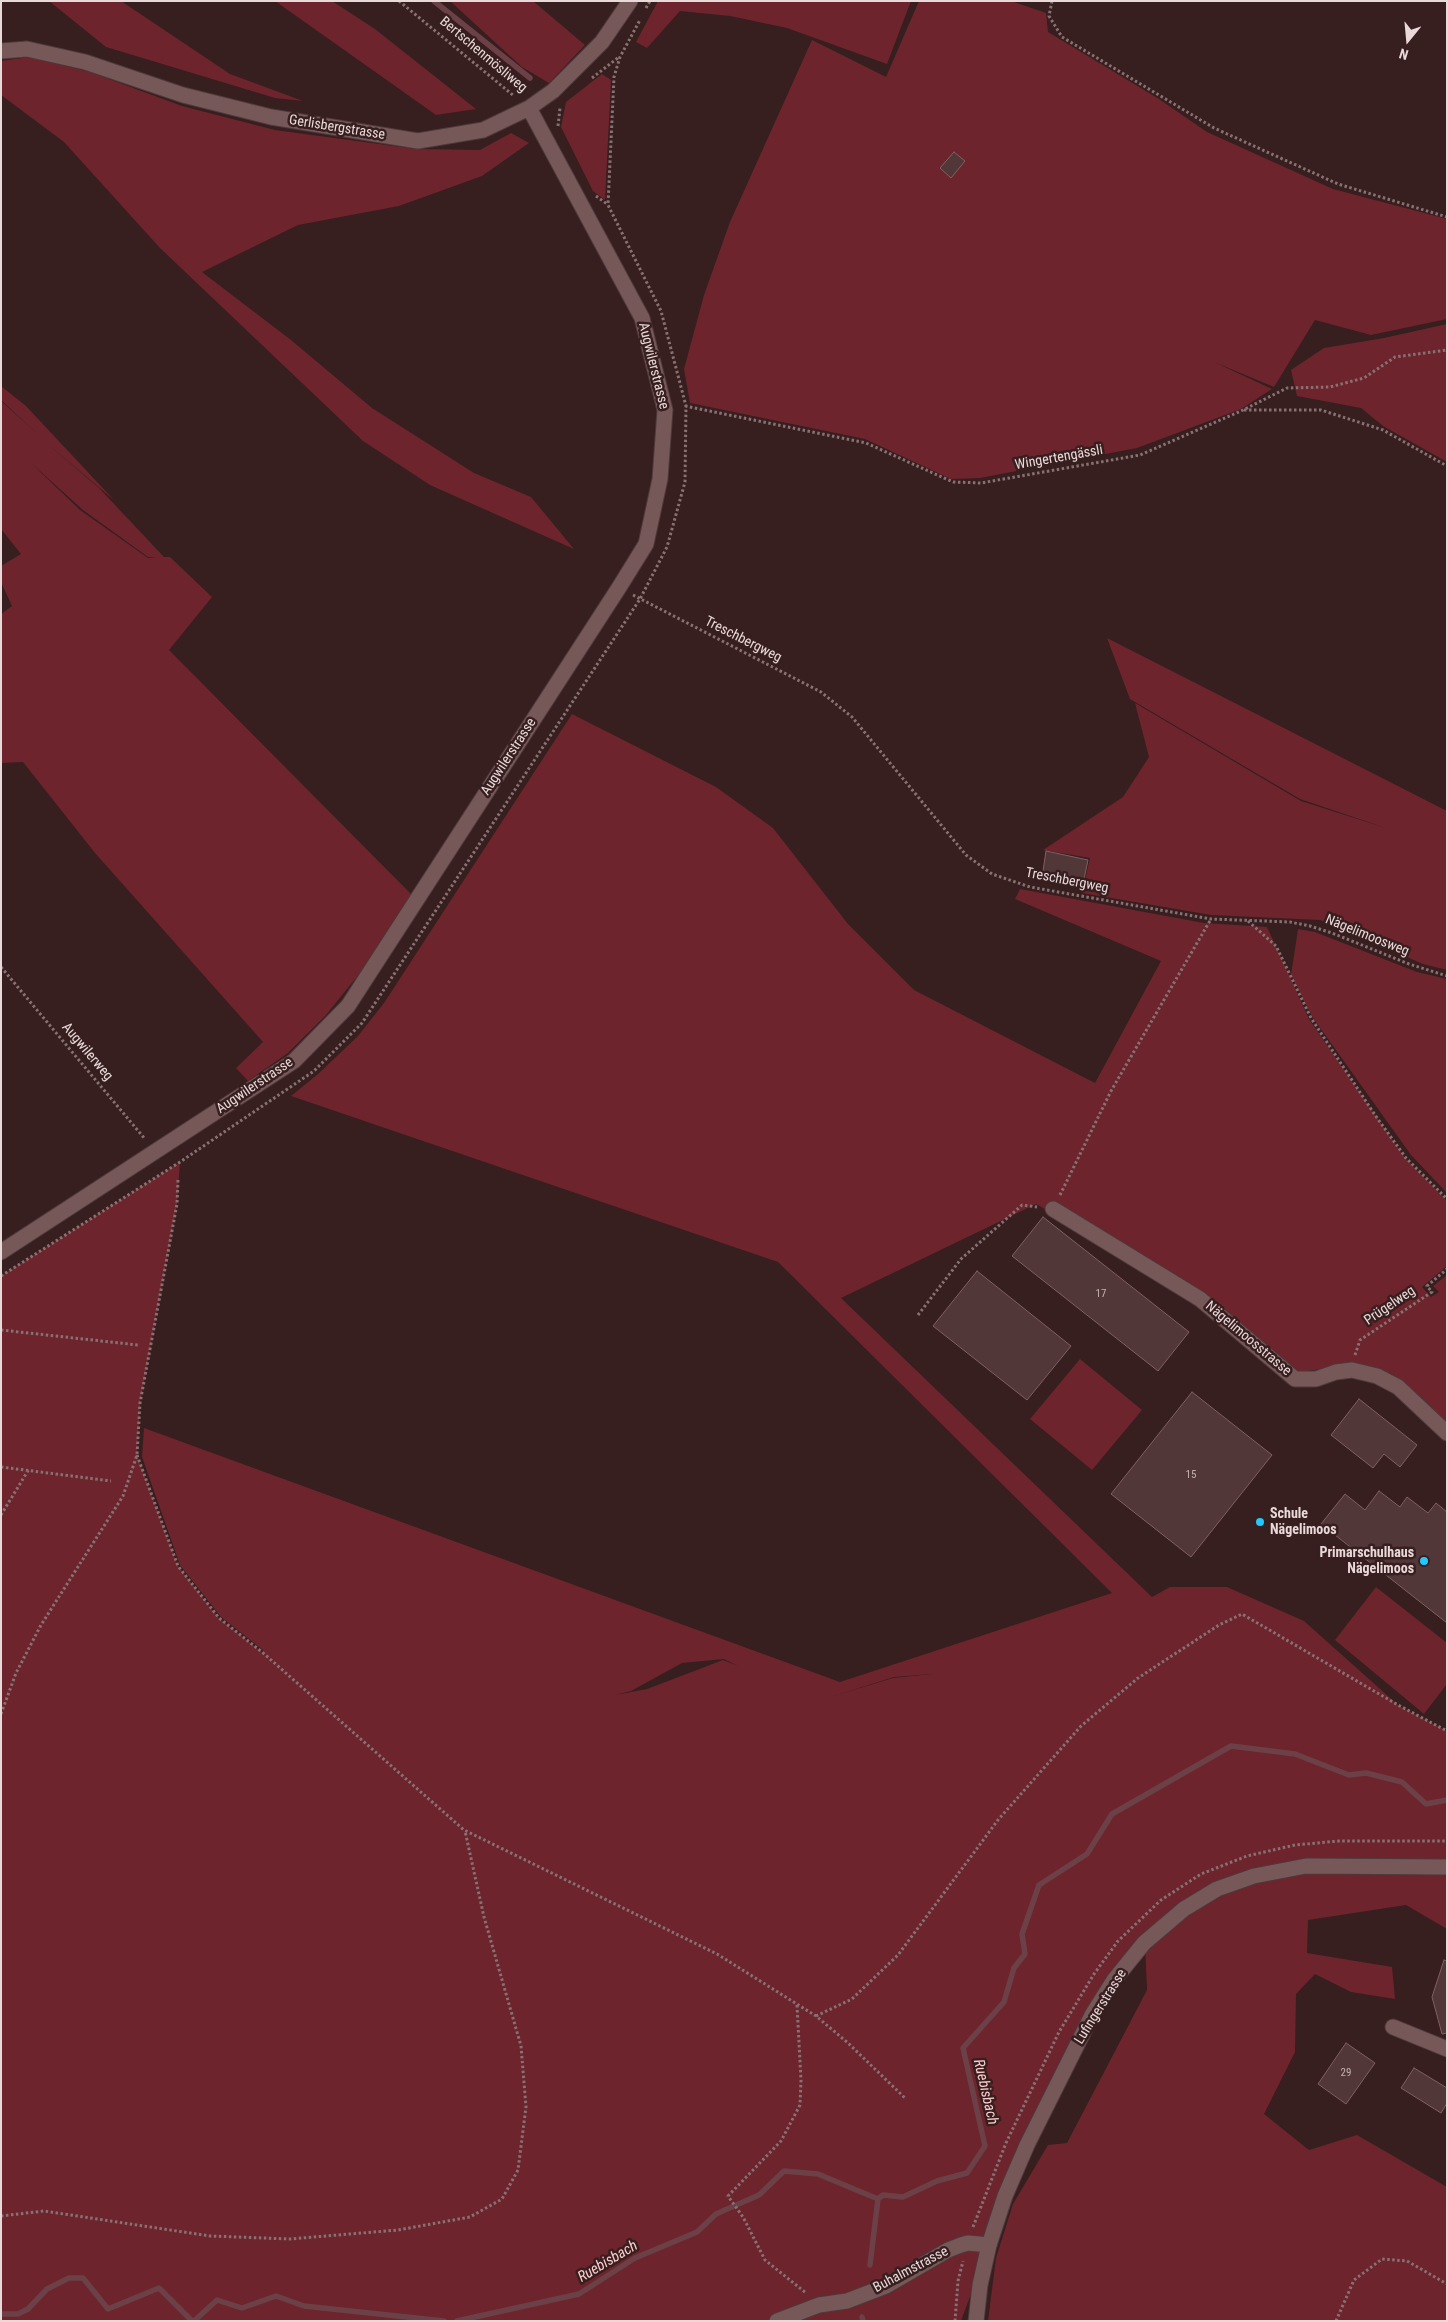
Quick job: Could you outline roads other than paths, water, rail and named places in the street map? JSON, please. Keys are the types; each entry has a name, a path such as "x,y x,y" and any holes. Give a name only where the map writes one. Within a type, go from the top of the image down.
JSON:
{"street":[{"name":"Gerlisbergstrasse","path":"1,51 27,49 85,62 183,95 272,117 418,140 483,130 528,108 553,91 602,42 630,1"},
{"name":"Augwilerstrasse","path":"1,1252 294,1061 348,1006 646,544 660,479 665,410 642,318 528,108"},
{"name":"Nägelimoosstrasse","path":"1052,1209 1200,1299 1295,1379 1316,1379 1336,1372 1352,1370 1377,1376 1398,1388 1447,1433"},
{"name":"Lufingerstrasse","path":"976,2321 980,2285 989,2245 1005,2196 1027,2145 1092,2015 1114,1980 1144,1943 1184,1909 1217,1889 1254,1876 1306,1866 1447,1867"},
{"path":"1393,2027 1447,2049"},
{"name":"Buhalmstrasse","path":"777,2321 819,2305 847,2301 886,2286 948,2250 968,2243 989,2245"}],"waterway":[{"path":"434,1 530,78"},
{"name":"Ruebisbach","path":"457,2321 579,2294 635,2258 697,2232 716,2214 759,2195 784,2171 818,2174 878,2199 883,2195 903,2197 937,2181 967,2173 985,2146 963,2048 1004,2002 1014,1968 1025,1954 1022,1934 1039,1885 1087,1854 1112,1814 1231,1746 1295,1754 1349,1775 1366,1773 1402,1782 1426,1804 1447,1800"},
{"path":"870,2265 878,2199"},
{"name":"Ruebisbach","path":"1,2314 18,2314 28,2309 47,2289 69,2278 83,2278 108,2309 159,2288 192,2321"},
{"name":"Ruebisbach","path":"194,2321 217,2300 242,2308 276,2296 304,2306 444,2321"},
{"path":"862,2317 863,2321"}],"place":[{"name":"Schule Nägelimoos","path":"1260,1522"},
{"name":"Primarschulhaus Nägelimoos","path":"1424,1561"}]}
